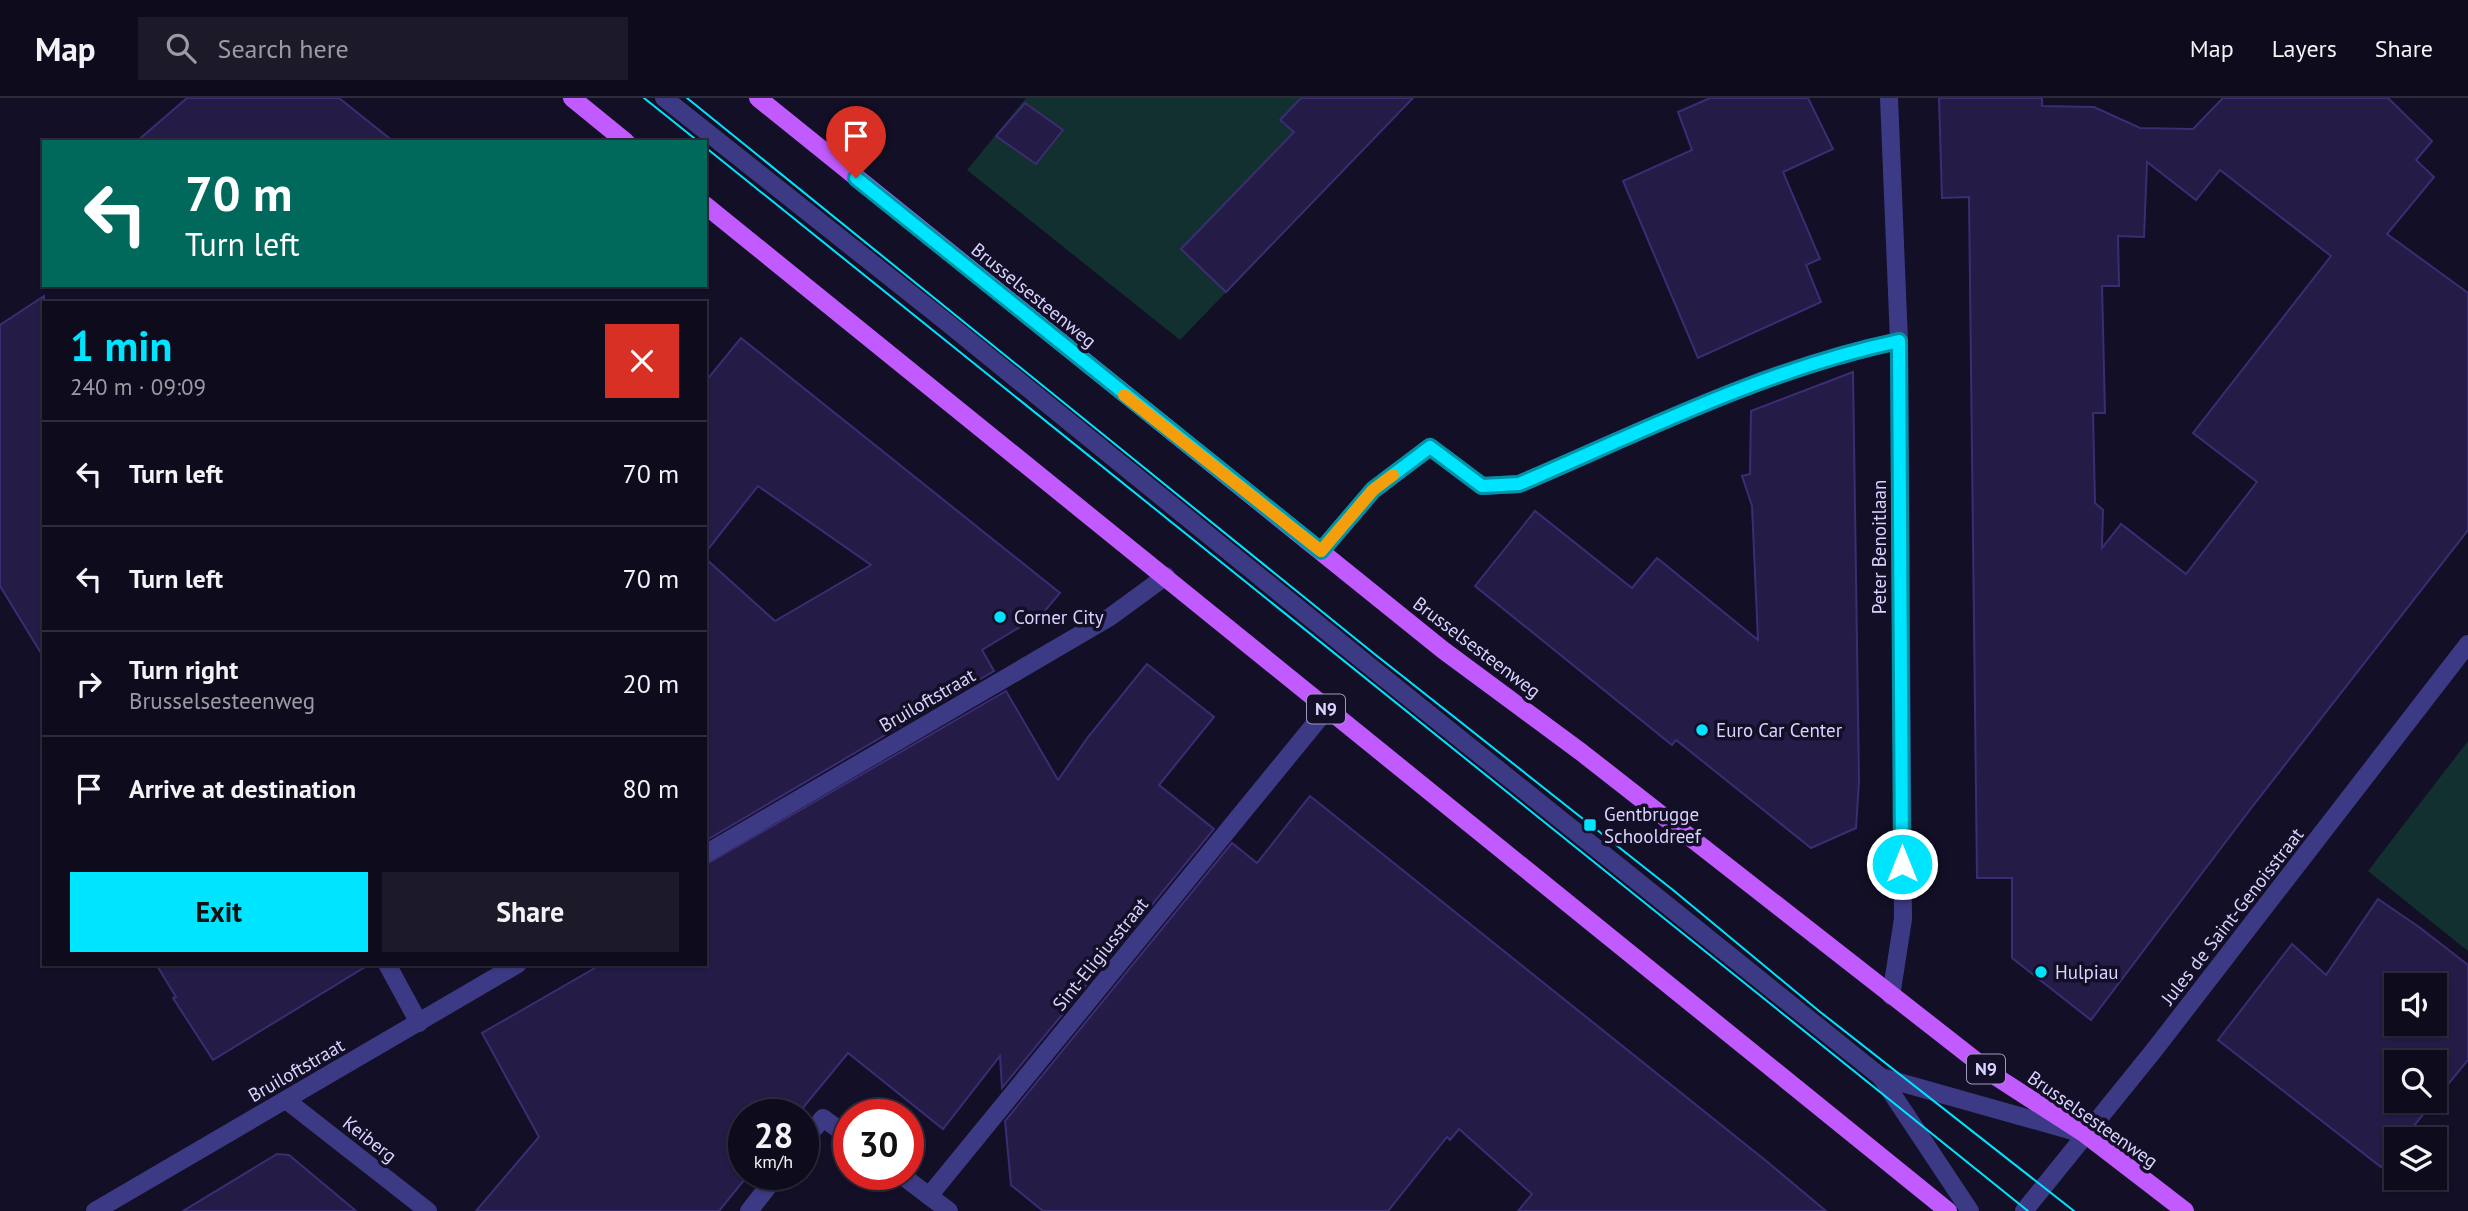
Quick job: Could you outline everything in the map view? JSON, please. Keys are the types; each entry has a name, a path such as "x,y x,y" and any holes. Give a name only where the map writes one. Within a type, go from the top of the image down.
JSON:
{"main road":[{"path":"572,98 624,140"},
{"name":"Brusselsesteenweg","path":"758,98 1443,650 1581,752 1998,1078 2085,1134 2185,1211"},
{"name":"N9","path":"707,207 1948,1211"}],"street":[{"path":"664,98 945,321 1881,1077 1970,1211"},
{"name":"Peter Benoitlaan","path":"1889,98 1899,341 1903,919 1891,996"},
{"path":"1321,551 1373,490 1430,447 1482,486 1519,484 1772,376 1852,350 1899,341"},
{"name":"Bruiloftstraat","path":"707,853 1110,617 1166,576"},
{"name":"Jules de Saint-Genoisstraat","path":"2025,1211 2155,1049 2468,644"},
{"name":"Sint-Eligiusstraat","path":"929,1196 1327,709"},
{"path":"388,966 419,1023"},
{"name":"Bruiloftstraat","path":"95,1211 515,966"},
{"path":"1881,1077 2085,1134"},
{"name":"Keiberg","path":"286,1100 428,1211"},
{"path":"819,1123 823,1118 833,1125"},
{"path":"749,1211 765,1190"},
{"path":"921,1190 949,1211"}],"green space":[{"path":"1026,98 1413,98 1180,340 967,170"},
{"path":"2468,741 2468,951 2368,871"}],"building":[{"path":"187,98 339,98 392,140 138,140"},
{"path":"1301,98 1413,98 1226,292 1181,249 1294,132 1280,120"},
{"path":"1710,98 1808,98 1833,149 1783,172 1820,259 1806,265 1821,302 1698,358 1623,181 1692,150 1678,112"},
{"path":"1939,98 2042,98 2042,106 2094,107 2140,128 2193,129 2223,98 2388,98 2432,141 2416,160 2434,177 2387,234 2468,293 2468,530 2252,807 2091,1020 2012,958 2012,878 1977,878 1969,197 1942,198","holes":["2147,162 2196,200 2220,170 2331,256 2193,433 2257,482 2186,574 2121,524 2102,548 2103,510 2095,503 2093,413 2105,413 2102,286 2119,286 2118,236 2144,237"]},
{"path":"1025,103 1063,130 1036,164 996,136"},
{"path":"44,296 42,655 0,586 0,325"},
{"path":"741,338 1060,593 1043,613 982,650 994,671 707,840 707,560 775,621 871,565 758,486 707,550 707,380"},
{"path":"1853,372 1859,781 1856,828 1811,848 1676,740 1672,745 1475,586 1535,511 1632,588 1657,558 1758,640 1752,506 1742,476 1750,474 1751,411"},
{"path":"1147,664 1214,717 1159,785 1214,829 1002,1088 1000,1056 943,1129 924,1114 924,1099 906,1099 848,1053 810,1099 728,1099 728,1190 736,1190 719,1211 476,1211 539,1137 482,1033 599,966 707,966 707,864 1006,691 1058,780 1088,737"},
{"path":"1310,796 1826,1211 1518,1211 1532,1194 1459,1129 1450,1140 1447,1137 1388,1211 1043,1211 1011,1185 1005,1121 1232,843 1257,863"},
{"path":"2378,899 2468,965 2468,1060 2447,1086 2447,1050 2384,1050 2384,1113 2424,1113 2413,1127 2384,1127 2384,1163 2381,1167 2218,1040 2292,944 2326,975"},
{"path":"157,966 367,966 213,1060 173,998 176,997"},
{"path":"277,1154 289,1155 356,1211 183,1211"}],"tram line":[{"path":"644,98 696,140"},
{"path":"687,98 1372,652 1673,890 1819,1011 2074,1211"},
{"path":"707,149 2028,1211"}],"slow traffic":[{"path":"1124,395 1321,551 1373,490 1393,475"}],"place":[{"name":"Corner City","path":"1000,617"},
{"name":"Euro Car Center","path":"1702,730"},
{"name":"Gentbrugge Schooldreef","path":"1590,825"},
{"name":"Hulpiau","path":"2041,972"}],"route":[{"path":"856,178 1321,551 1373,490 1430,447 1482,486 1519,484 1772,376 1852,350 1899,341 1902,864"}]}
